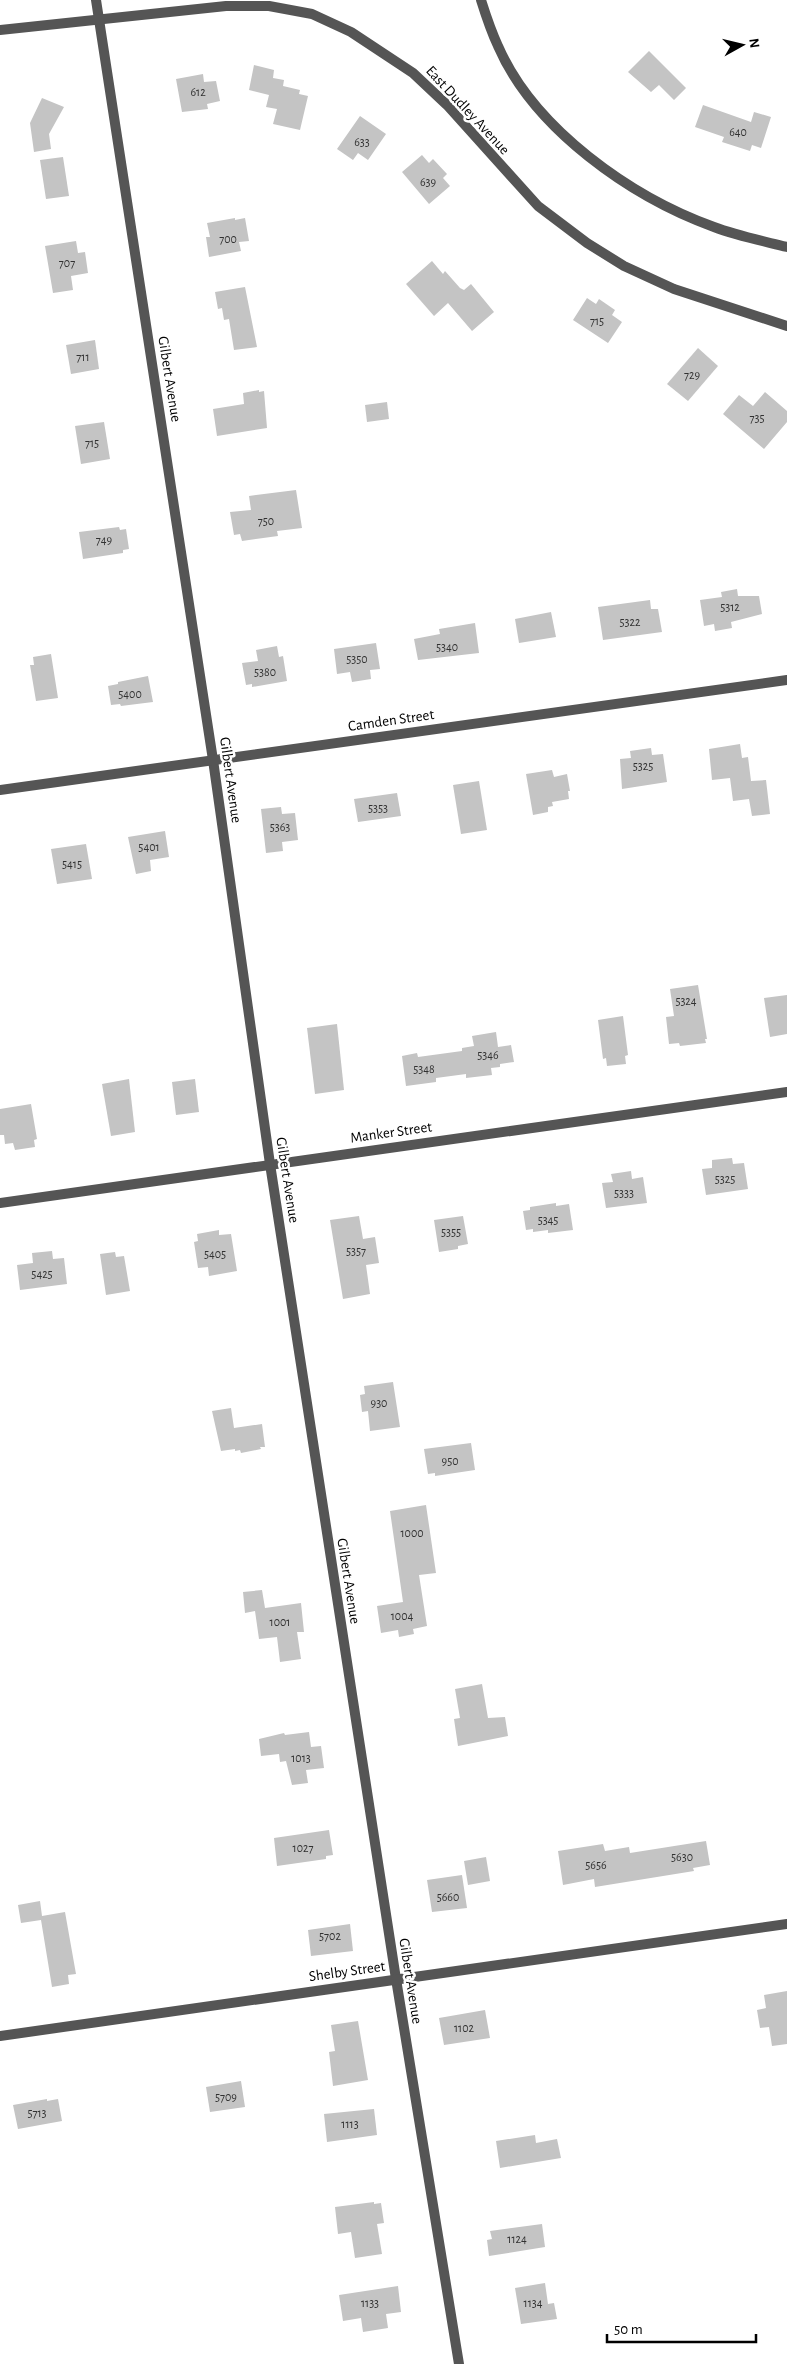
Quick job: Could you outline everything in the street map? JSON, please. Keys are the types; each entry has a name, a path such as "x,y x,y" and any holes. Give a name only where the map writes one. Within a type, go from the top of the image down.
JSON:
{"street":[{"name":"Gilbert Avenue","path":"96,0 214,760 270,1164 396,1979 459,2364"},
{"path":"481,0 498,47 526,93 550,120 589,157 627,184 668,208 715,228 787,247"},
{"name":"East Dudley Avenue","path":"0,30 218,6 261,5 301,11 342,27 379,49 413,73 447,105 538,206 587,244 624,266 674,289 787,326"},
{"name":"Camden Street","path":"0,790 787,680"},
{"name":"Manker Street","path":"0,1203 787,1092"},
{"name":"Shelby Street","path":"0,2036 787,1924"}],"building":[{"path":"649,51 686,88 674,100 659,85 651,92 628,72"},
{"path":"254,65 274,70 273,78 284,80 283,86 300,90 299,94 308,96 300,130 273,124 277,109 266,107 269,95 249,90"},
{"path":"203,74 204,82 216,81 220,101 207,104 208,109 182,112 176,79"},
{"path":"42,98 64,107 49,134 51,149 34,152 30,123"},
{"path":"703,105 751,122 754,112 771,117 761,148 752,145 750,151 722,142 724,137 695,127"},
{"path":"360,116 386,134 368,160 358,153 353,160 337,149"},
{"path":"422,155 429,163 433,159 447,174 443,178 450,186 429,204 402,172"},
{"path":"63,157 69,196 46,199 40,160"},
{"path":"235,218 235,220 245,218 249,241 239,242 241,251 209,257 206,237 210,237 207,223"},
{"path":"76,241 78,253 85,252 88,273 71,276 73,290 53,293 45,246"},
{"path":"432,261 443,274 445,271 460,288 464,290 471,284 494,312 472,331 448,303 434,316 406,284"},
{"path":"245,287 257,347 234,350 229,319 224,320 222,308 218,309 215,292"},
{"path":"587,298 596,304 599,299 615,310 612,315 622,322 608,343 573,320"},
{"path":"95,340 99,369 71,374 66,345"},
{"path":"698,348 718,366 688,401 667,384"},
{"path":"259,390 259,392 264,391 267,428 217,436 213,409 244,404 243,393"},
{"path":"765,392 787,411 787,422 764,449 723,414 739,395 753,406"},
{"path":"387,402 389,419 367,422 365,405"},
{"path":"104,422 110,459 81,464 75,426"},
{"path":"296,490 302,528 277,531 278,536 242,541 240,534 234,535 230,512 251,510 249,496"},
{"path":"119,527 120,530 126,529 129,549 123,550 123,553 83,559 79,532"},
{"path":"737,589 738,596 759,596 762,614 731,622 732,628 715,631 714,624 704,626 700,600 722,597 721,592"},
{"path":"650,600 651,609 658,609 662,632 603,640 598,607"},
{"path":"551,612 556,637 519,643 515,619"},
{"path":"475,623 479,653 418,660 414,639 440,634 439,629"},
{"path":"376,643 380,669 370,670 371,679 352,682 350,672 337,674 334,649"},
{"path":"277,646 279,657 283,656 287,681 252,687 252,684 246,685 242,663 258,661 256,650"},
{"path":"51,654 58,698 36,701 30,665 34,665 33,657"},
{"path":"148,676 153,702 121,706 120,704 111,705 108,686"},
{"path":"740,744 742,758 748,757 751,781 766,780 770,814 752,816 749,799 733,801 730,778 712,780 709,749"},
{"path":"651,748 652,755 663,754 667,782 622,789 620,759 631,758 630,751"},
{"path":"552,770 554,777 567,774 570,791 568,791 569,799 552,802 553,806 548,807 548,812 533,815 526,774"},
{"path":"479,781 487,830 461,834 453,785"},
{"path":"397,793 401,816 358,822 354,799"},
{"path":"281,807 282,814 295,813 298,840 282,842 283,851 266,853 261,809"},
{"path":"165,831 169,857 150,860 151,871 136,874 128,837"},
{"path":"86,844 92,879 57,884 51,849"},
{"path":"698,985 707,1039 705,1039 706,1043 680,1046 679,1043 669,1044 666,1017 674,1016 670,989"},
{"path":"787,995 787,1034 770,1037 764,998"},
{"path":"623,1016 628,1055 625,1056 626,1064 607,1066 606,1058 603,1059 598,1020"},
{"path":"337,1024 344,1090 315,1094 307,1028"},
{"path":"496,1032 498,1047 511,1045 514,1062 500,1064 500,1067 491,1068 492,1075 466,1078 466,1074 436,1078 436,1082 406,1086 402,1056 417,1053 418,1057 462,1051 462,1048 474,1046 472,1036"},
{"path":"129,1079 135,1132 111,1136 102,1084"},
{"path":"195,1079 199,1112 176,1115 172,1082"},
{"path":"31,1104 37,1139 34,1140 35,1147 15,1150 13,1143 5,1144 4,1135 0,1135 0,1109"},
{"path":"732,1158 733,1164 744,1163 748,1189 706,1195 702,1169 712,1168 712,1160"},
{"path":"631,1171 632,1179 643,1177 647,1203 606,1208 602,1183 613,1182 611,1174"},
{"path":"556,1203 556,1206 569,1204 573,1230 548,1233 548,1230 533,1232 533,1229 526,1230 523,1211 530,1210 530,1207"},
{"path":"359,1216 363,1239 375,1237 379,1263 366,1265 370,1294 343,1299 330,1220"},
{"path":"463,1216 468,1244 458,1246 458,1249 439,1252 434,1220"},
{"path":"219,1230 219,1235 231,1234 237,1271 209,1276 208,1267 198,1268 194,1242 198,1241 197,1234"},
{"path":"52,1251 53,1259 64,1258 67,1284 20,1290 17,1265 33,1263 32,1253"},
{"path":"115,1252 116,1257 124,1256 130,1291 106,1295 100,1254"},
{"path":"393,1382 400,1427 370,1431 368,1411 362,1412 360,1395 365,1394 364,1386"},
{"path":"231,1408 234,1428 262,1424 265,1447 241,1453 240,1450 235,1451 235,1449 221,1451 212,1411"},
{"path":"471,1443 475,1470 435,1476 435,1473 428,1474 424,1449"},
{"path":"426,1505 436,1573 419,1575 427,1626 413,1629 414,1634 399,1637 398,1630 381,1633 377,1606 403,1602 390,1511"},
{"path":"262,1590 265,1608 301,1603 304,1632 297,1632 301,1659 280,1662 277,1637 259,1639 255,1611 245,1613 243,1592"},
{"path":"482,1684 488,1718 505,1717 508,1736 458,1746 454,1719 460,1718 455,1689"},
{"path":"309,1732 311,1747 321,1746 324,1768 306,1770 308,1783 292,1785 286,1761 280,1762 279,1754 261,1756 259,1739 284,1733 285,1735"},
{"path":"329,1830 333,1855 326,1856 326,1859 277,1866 274,1838"},
{"path":"706,1841 710,1865 693,1868 694,1871 595,1887 594,1879 563,1885 558,1851 603,1844 605,1851 629,1847 630,1853"},
{"path":"486,1857 490,1881 468,1885 464,1861"},
{"path":"462,1875 467,1908 432,1912 427,1880"},
{"path":"40,1901 42,1916 65,1912 76,1974 68,1975 69,1984 52,1987 41,1920 21,1923 18,1905"},
{"path":"350,1924 353,1951 311,1956 308,1930"},
{"path":"787,1991 787,2044 772,2046 769,2027 760,2028 757,2010 766,2008 764,1995"},
{"path":"485,2010 490,2038 444,2045 439,2018"},
{"path":"358,2021 368,2080 333,2086 329,2052 335,2051 331,2025"},
{"path":"241,2081 245,2107 210,2112 206,2087"},
{"path":"47,2099 47,2101 58,2099 62,2121 18,2129 13,2105"},
{"path":"374,2109 377,2135 327,2142 324,2114"},
{"path":"535,2135 536,2143 557,2139 561,2158 500,2168 496,2141"},
{"path":"374,2202 374,2204 381,2203 384,2223 377,2224 382,2254 355,2258 351,2232 338,2234 335,2207"},
{"path":"542,2224 545,2247 489,2256 487,2240 492,2239 490,2231"},
{"path":"545,2283 548,2304 554,2303 557,2319 521,2324 515,2288"},
{"path":"398,2286 401,2312 386,2314 388,2328 363,2332 361,2318 343,2321 339,2295"}]}
